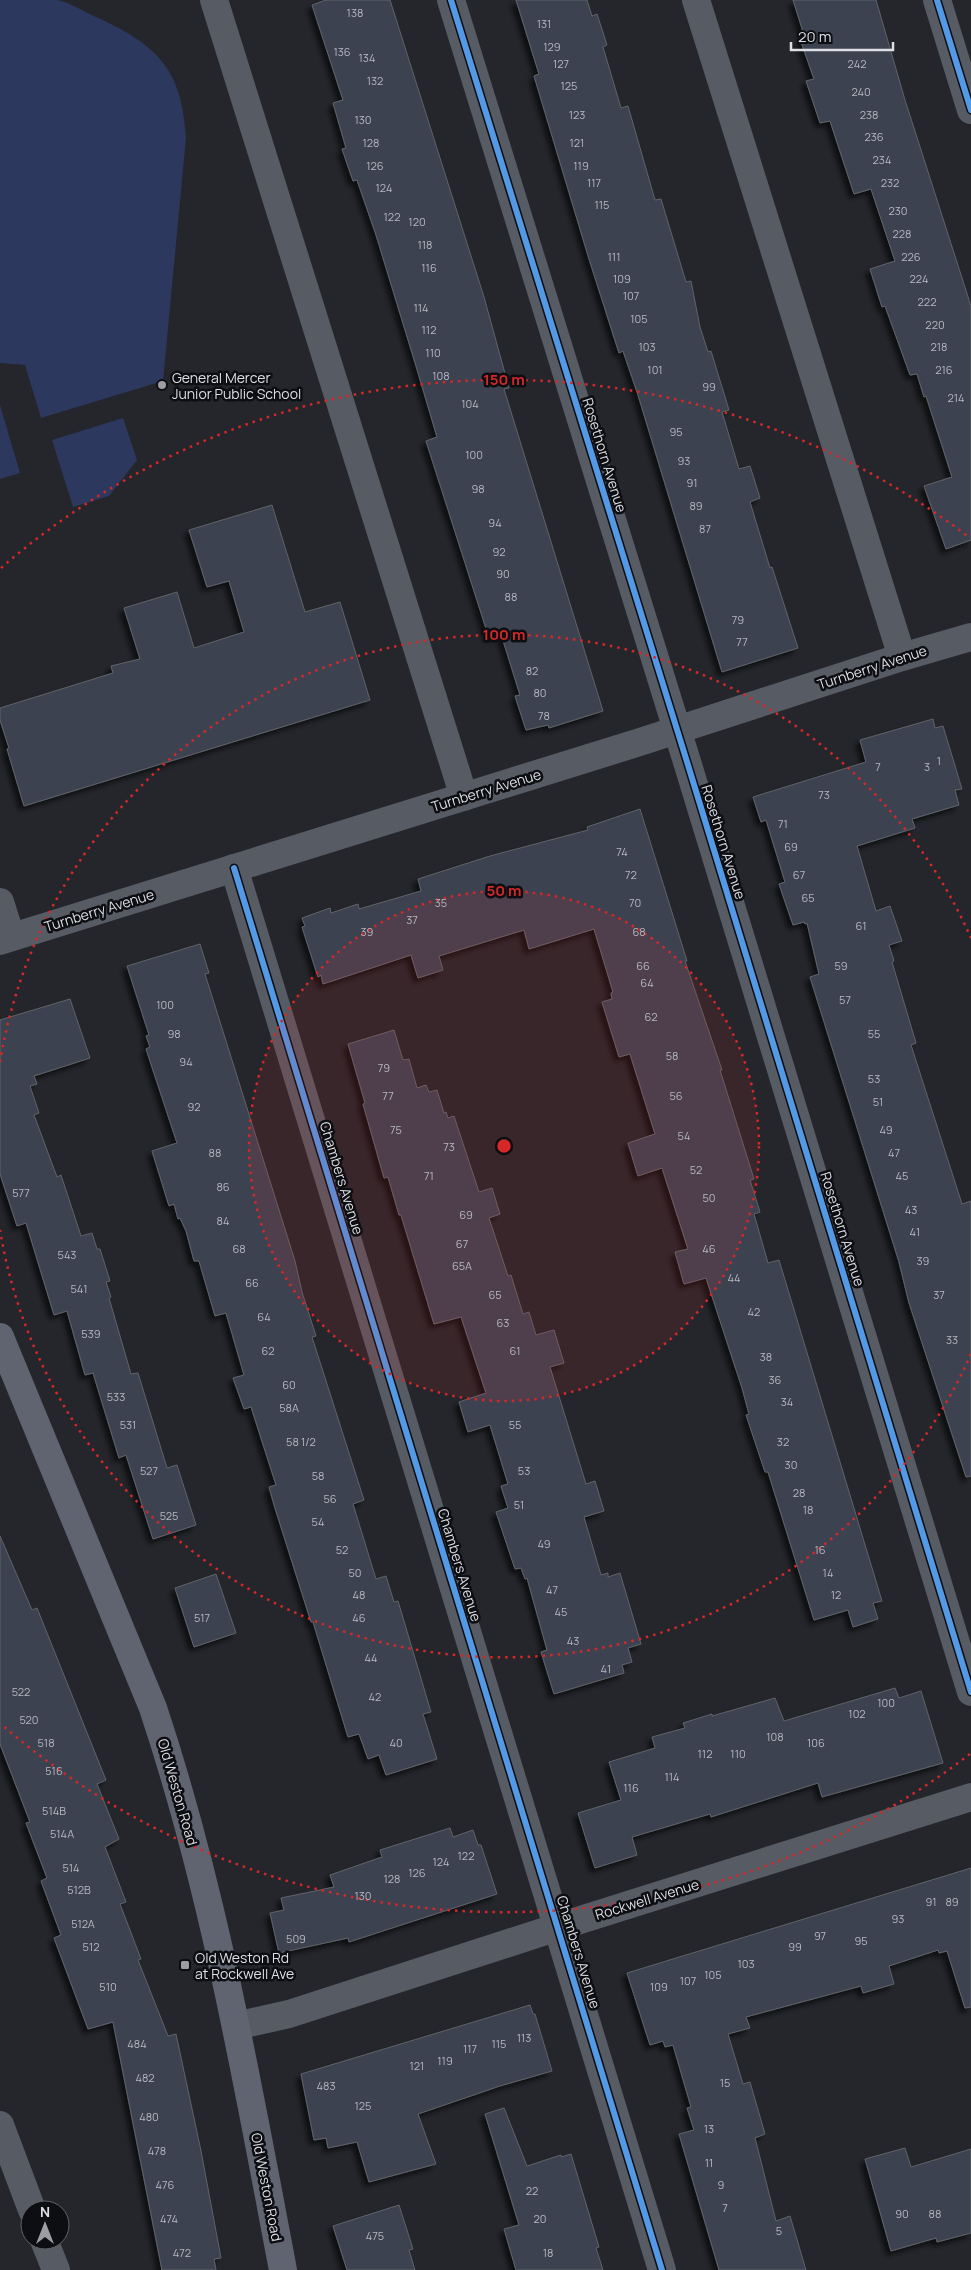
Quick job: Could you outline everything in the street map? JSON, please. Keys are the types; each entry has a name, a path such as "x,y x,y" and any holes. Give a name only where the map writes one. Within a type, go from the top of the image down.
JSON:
{"main road":[{"name":"Old Weston Road","path":"0,1337 153,1708 179,1789 207,1898 236,2026 284,2270"}],"street":[{"path":"214,0 464,797"},
{"name":"Rosethorn Avenue","path":"451,0 677,730 971,1692"},
{"path":"696,0 902,657"},
{"path":"937,0 971,110"},
{"name":"Turnberry Avenue","path":"6,939 677,730 902,657 971,637"},
{"name":"Chambers Avenue","path":"234,868 662,2270"},
{"path":"0,902 6,939"},
{"name":"Rockwell Avenue","path":"236,2026 289,2014 971,1797"},
{"path":"0,2125 28,2200"},
{"path":"48,2250 56,2270"}],"shaded area":[{"path":"0,0 58,0 68,3 117,27 150,49 172,76 179,94 186,138 163,381 41,418 25,365 0,363"},
{"path":"0,405 20,473 0,479"},
{"path":"123,418 137,460 109,496 73,507 52,440"}],"building":[{"path":"326,0 390,0 484,297 509,388 504,389 603,711 549,728 548,725 526,730 515,696 520,695 501,634 489,638 426,441 437,437 416,366 376,235 357,180 353,181 342,149 346,148 333,103 343,100 312,5"},
{"path":"516,0 587,0 592,16 597,14 607,45 603,47 621,108 628,106 655,200 661,199 686,282 691,281 700,327 708,352 711,351 729,410 722,412 739,469 750,466 760,498 750,502 770,568 772,567 798,648 722,672 638,395 623,351 619,353 589,259 534,76 539,74"},
{"path":"793,0 876,0 905,100 971,306 971,540 946,549 924,486 952,477 926,396 924,397 917,374 910,375 885,306 882,307 870,269 895,261 871,189 854,194 830,121 820,123 806,81 814,79 800,39 805,38"},
{"path":"272,505 305,612 340,602 370,700 24,806 7,749 9,748 0,720 0,708 113,673 111,666 140,659 124,608 177,592 194,648 244,632 229,581 207,587 189,530"},
{"path":"933,719 935,728 943,726 962,789 955,790 959,805 912,819 915,828 857,846 876,911 890,906 902,941 889,945 894,961 892,962 916,1043 911,1045 962,1204 971,1201 971,1476 966,1477 909,1303 899,1262 810,977 819,974 807,923 793,925 779,884 785,882 766,820 761,822 753,797 866,762 860,740"},
{"path":"640,809 687,961 685,961 722,1070 720,1070 754,1179 750,1180 760,1212 754,1214 768,1263 779,1260 882,1601 873,1603 878,1619 853,1627 848,1610 814,1620 768,1472 765,1472 746,1415 749,1414 742,1388 706,1278 684,1284 675,1252 688,1249 662,1168 638,1176 628,1143 655,1134 630,1054 619,1057 602,1002 612,999 611,993 613,992 594,929 529,949 524,930 439,956 443,970 418,978 411,955 323,984 321,975 318,977 302,927 305,926 302,918 330,908 331,913 358,904 359,909 421,891 418,879 490,856 588,830 587,827"},
{"path":"200,944 209,973 205,974 295,1261 302,1292 316,1336 312,1337 364,1500 353,1504 376,1579 386,1576 394,1602 398,1601 431,1712 423,1714 437,1759 386,1775 379,1755 368,1759 359,1734 348,1737 313,1622 311,1622 274,1505 269,1487 276,1485 251,1407 244,1409 233,1378 244,1375 226,1313 215,1316 199,1261 194,1261 186,1231 180,1218 178,1219 174,1204 169,1206 152,1151 177,1143 146,1049 150,1047 146,1036 149,1035 127,966"},
{"path":"70,999 90,1058 34,1076 37,1084 30,1086 39,1113 34,1115 57,1177 61,1175 81,1236 92,1233 97,1249 100,1249 110,1281 106,1282 111,1297 109,1298 131,1374 138,1373 167,1468 177,1465 196,1525 153,1539 126,1455 119,1458 93,1373 85,1375 67,1311 54,1315 26,1223 17,1226 0,1174 0,1020"},
{"path":"394,1030 403,1060 409,1059 417,1088 426,1085 429,1092 437,1090 444,1113 446,1112 448,1118 454,1116 479,1192 492,1188 500,1214 489,1218 508,1276 511,1275 523,1314 529,1312 536,1335 554,1330 564,1363 550,1367 586,1484 595,1481 604,1511 584,1517 601,1575 608,1573 608,1577 620,1573 641,1644 628,1648 632,1662 622,1665 624,1673 554,1694 541,1652 547,1650 527,1578 525,1579 521,1568 515,1569 496,1512 508,1508 501,1486 508,1484 490,1425 468,1432 459,1402 486,1393 461,1317 434,1324 388,1177 384,1178 348,1044"},
{"path":"0,1536 32,1610 37,1608 106,1780 97,1784 119,1839 105,1847 126,1902 120,1904 141,1959 138,1960 168,2036 176,2034 221,2258 214,2259 216,2270 162,2270 113,2022 88,2029 54,1938 61,1935 41,1881 47,1878 26,1823 30,1822 0,1744"},
{"path":"216,1574 236,1633 194,1647 175,1588"},
{"path":"895,1688 899,1698 921,1691 943,1763 822,1797 818,1783 711,1817 710,1814 632,1837 637,1855 595,1868 578,1813 621,1800 609,1762 655,1748 652,1737 685,1728 683,1723 712,1714 712,1716 775,1698 784,1721"},
{"path":"450,1828 453,1837 473,1830 478,1845 481,1845 497,1894 349,1942 348,1938 279,1953 270,1913 284,1910 281,1898 334,1887 330,1875 382,1857 380,1850"},
{"path":"971,1868 971,2007 965,2008 947,1951 939,1953 938,1950 889,1966 894,1984 863,1993 861,1986 746,2017 750,2028 728,2034 743,2084 750,2082 765,2134 755,2138 776,2221 790,2216 806,2270 719,2270 679,2134 694,2130 687,2108 691,2107 673,2045 665,2047 663,2041 650,2045 627,1973"},
{"path":"530,2005 533,2014 535,2014 552,2071 500,2086 418,2114 436,2164 369,2182 357,2142 328,2148 326,2138 314,2140 301,2074"},
{"path":"504,2108 527,2166 561,2155 561,2157 571,2154 599,2247 596,2248 603,2270 516,2270 504,2229 519,2225 485,2114"},
{"path":"905,2148 911,2167 971,2149 971,2233 937,2242 936,2238 891,2251 865,2159"},
{"path":"399,2205 413,2249 409,2250 415,2270 347,2270 333,2226"}],"cycle path":[{"path":"451,0 688,765 971,1692"},
{"path":"937,0 971,110"},
{"path":"234,868 662,2270"}],"place":[{"name":"General Mercer Junior Public School","path":"162,385"},
{"name":"Old Weston Rd at Rockwell Ave","path":"185,1965"}]}
